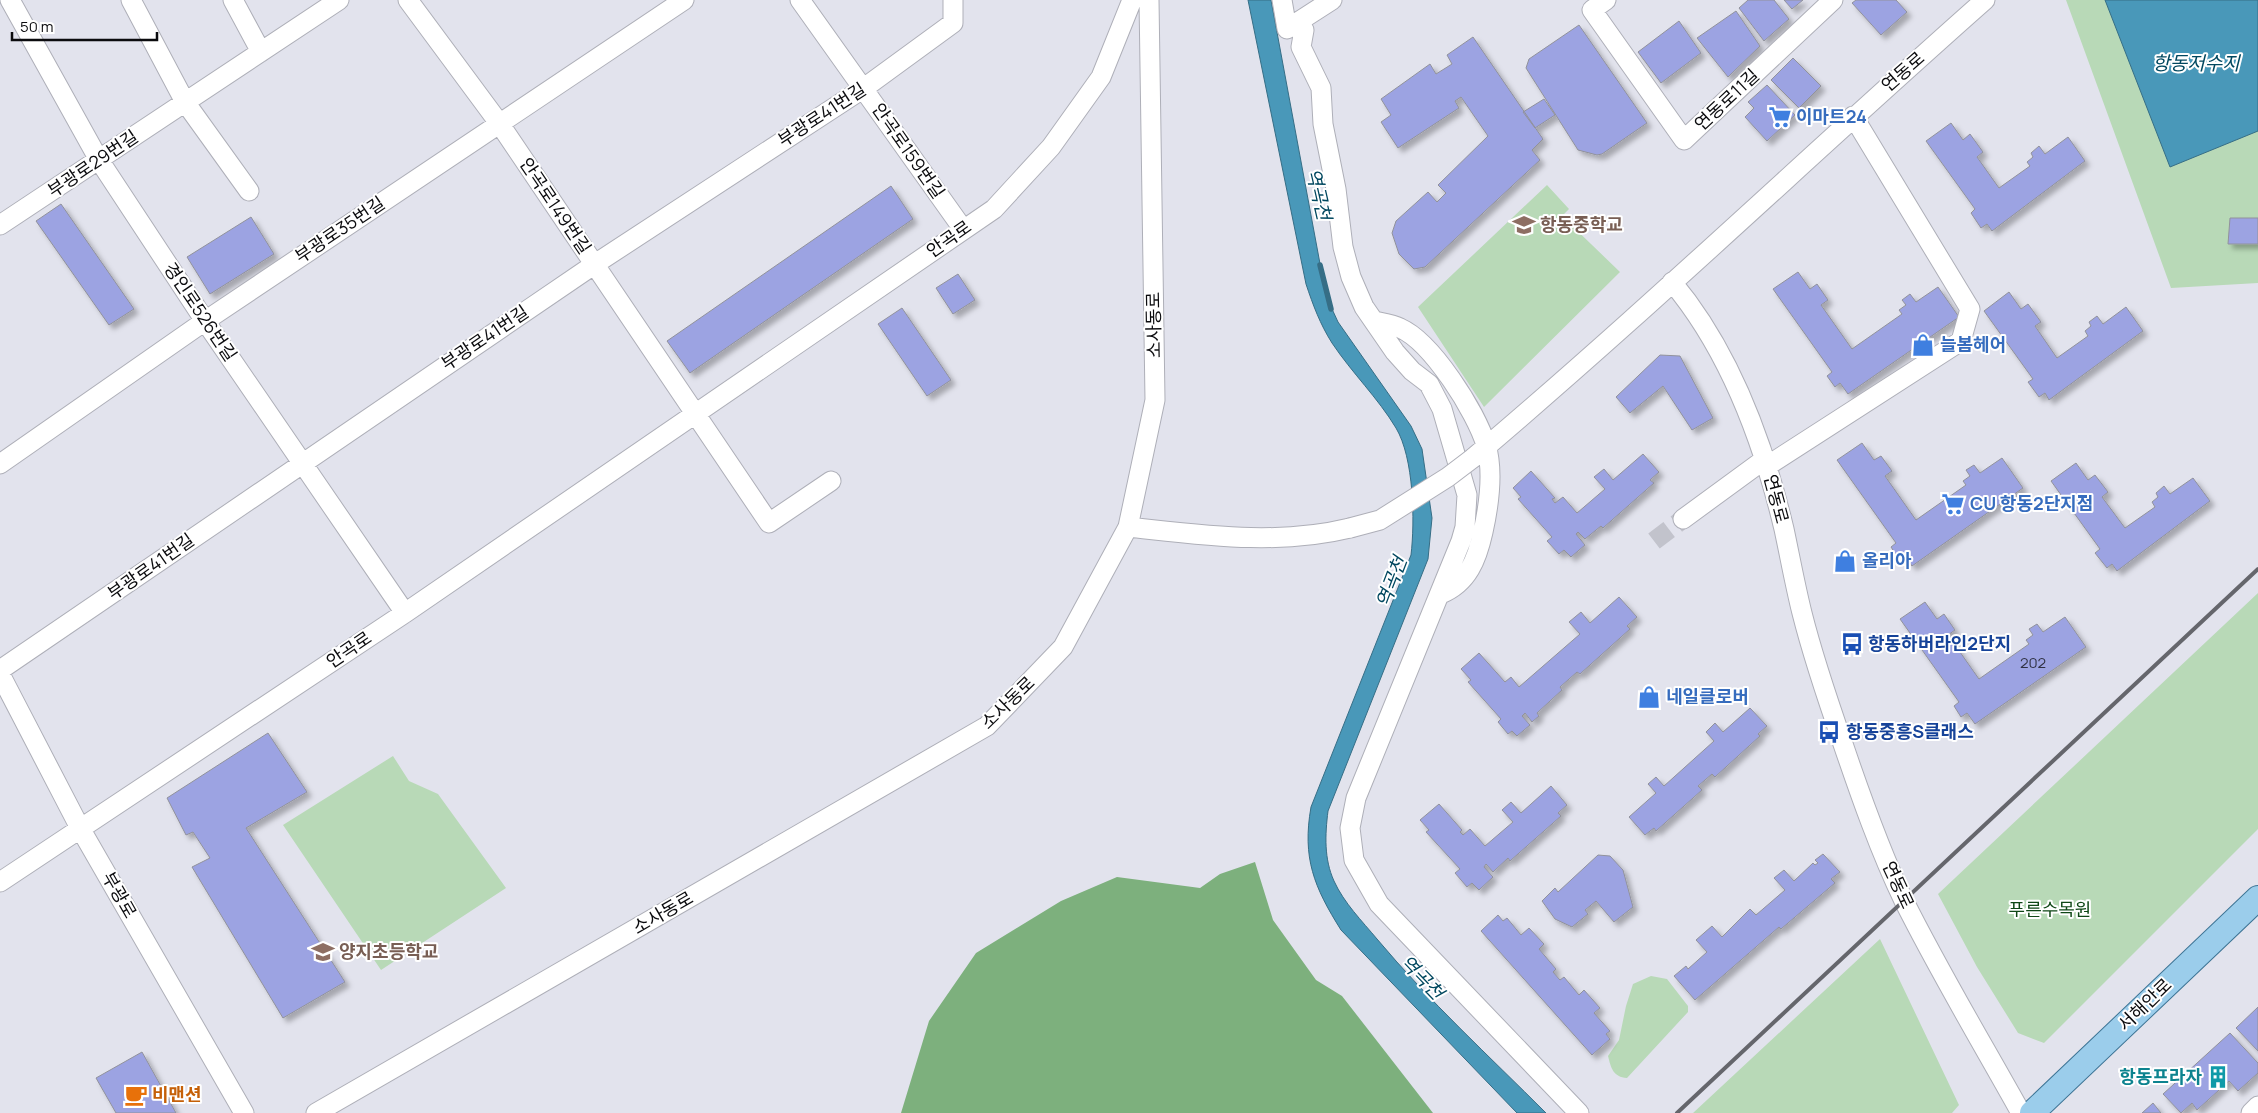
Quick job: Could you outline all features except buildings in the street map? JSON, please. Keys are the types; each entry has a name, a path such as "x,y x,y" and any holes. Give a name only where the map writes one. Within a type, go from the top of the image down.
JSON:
{"main road":[{"name":"서해안로","path":"2032,1113 2258,898"}],"street":[{"name":"경인로526번길","path":"10,0 99,160 205,321 405,613"},
{"path":"131,0 186,102 249,191"},
{"path":"233,0 261,52"},
{"name":"부광로29번길","path":"0,225 338,0"},
{"name":"안곡로149번길","path":"408,0 499,123 696,415"},
{"name":"부광로35번길","path":"0,464 205,321 684,0"},
{"name":"안곡로159번길","path":"800,0 963,229"},
{"name":"부광로41번길","path":"0,672 303,462 595,264 864,88 953,23 953,0"},
{"name":"안곡로","path":"0,882 405,613 994,209 1051,147 1101,77 1132,0"},
{"name":"소사동로","path":"316,1113 987,726 1063,647 1128,527 1155,400 1149,0"},
{"path":"1282,0 1287,29 1332,0"},
{"name":"연동로11길","path":"1606,0 1592,10 1684,140 1833,0"},
{"name":"연동로","path":"1985,0 1853,116 1672,282 1694,308 1731,374 1766,462 1784,529 1803,617 1871,826 1904,901 2021,1113"},
{"path":"1304,30 1302,47 1321,88 1323,124 1347,265 1357,292 1374,322 1404,364 1429,384 1436,396 1450,428 1467,495 1465,527 1441,594 1356,798 1350,828 1354,860 1379,904 1579,1113"},
{"path":"1682,518 1766,462 1961,341 1970,309 1853,116"},
{"path":"1128,527 1228,538 1278,539 1322,535 1380,520 1448,477 1480,452 1672,282"},
{"path":"1374,322 1401,328 1424,347 1472,410 1488,500 1476,556 1463,580 1454,589 1441,594"},
{"path":"696,415 768,523 831,481"},
{"name":"부광로","path":"0,672 80,828 244,1113"},
{"path":"2250,1113 2258,1106"}],"green space":[{"path":"2066,0 2258,0 2258,283 2171,288"},
{"path":"1547,185 1569,209 1562,216 1620,272 1484,407 1418,307"},
{"name":"푸른수목원","path":"2258,593 2258,829 2044,1043 2018,1033 1977,967 1938,894"},
{"path":"393,756 409,781 438,794 506,888 381,970 283,825"},
{"path":"1255,862 1273,920 1316,980 1342,996 1433,1113 901,1113 929,1021 976,953 1061,901 1117,877 1200,888 1220,874"},
{"path":"1880,939 1959,1105 1952,1113 1693,1113"},
{"path":"1651,976 1667,979 1688,1006 1688,1012 1627,1078 1622,1077 1613,1071 1608,1056 1619,1040 1633,984"}],"water":[{"path":"1248,0 1271,0 1326,296 1338,322 1411,426 1422,449 1432,518 1428,559 1328,811 1326,838 1328,864 1338,889 1359,919 1438,1006 1546,1113 1517,1113 1341,930 1317,886 1312,872 1308,842 1311,807 1411,555 1413,525 1412,490 1406,456 1396,428 1332,343 1317,314 1306,284"},
{"name":"항동저수지","path":"2105,0 2258,0 2258,131 2170,167"}],"waterway":[{"name":"역곡천","path":"1320,265 1331,309"}],"tunnel":[{"path":"1654,541 1683,519"}],"railway":[{"path":"1677,1113 2258,569"}],"place":[{"name":"이마트24","path":"1780,117"},
{"name":"항동중학교","path":"1524,225"},
{"name":"늘봄헤어","path":"1923,345"},
{"name":"CU 항동2단지점","path":"1953,504"},
{"name":"올리아","path":"1845,561"},
{"name":"항동하버라인2단지","path":"1852,644"},
{"name":"네일클로버","path":"1649,697"},
{"name":"항동중흥S클래스","path":"1829,732"},
{"name":"양지초등학교","path":"323,952"},
{"name":"항동프라자","path":"2218,1077"},
{"name":"비맨션","path":"136,1095"}]}
